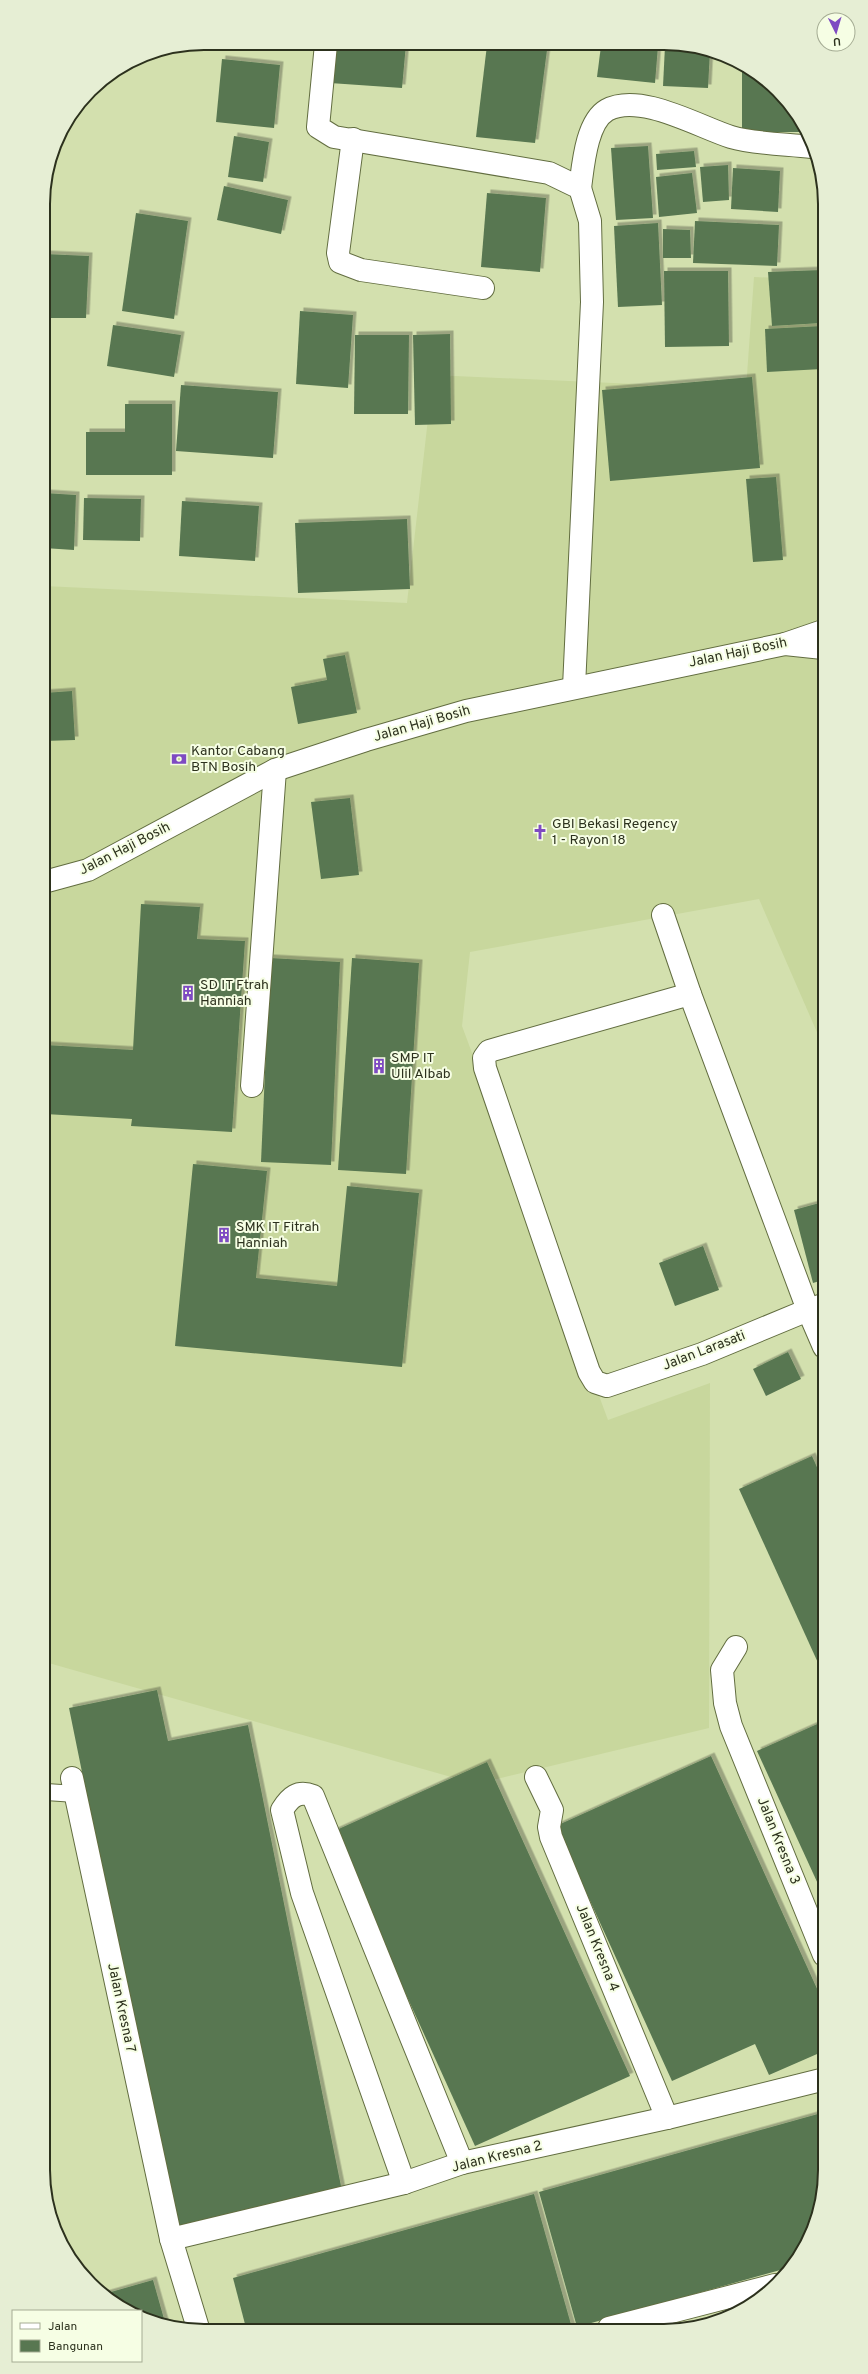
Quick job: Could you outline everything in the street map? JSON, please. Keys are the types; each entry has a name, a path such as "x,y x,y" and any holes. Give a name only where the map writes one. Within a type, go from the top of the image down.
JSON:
{"street":[{"path":"325,50 318,127 334,137 549,173 580,188"},
{"path":"574,687 592,302 590,221 580,188 590,133 597,119 607,110 622,106 642,106 732,137 807,146"},
{"path":"353,139 338,253 340,262 361,270 483,288"},
{"name":"Jalan Haji Bosih","path":"50,880 88,870 275,770 466,711 574,687 785,644 818,632"},
{"path":"785,644 818,648"},
{"path":"252,1086 275,770"},
{"path":"663,915 690,994 816,1307 818,1317"},
{"name":"Jalan Larasati","path":"690,994 488,1051 484,1058 485,1068 589,1372 594,1382 607,1386 702,1354 816,1307"},
{"name":"Jalan Kresna 3","path":"736,1647 722,1670 725,1703 731,1726 818,1941"},
{"name":"Jalan Kresna 4","path":"536,1777 552,1810 549,1827 551,1837 667,2118"},
{"name":"Jalan Kresna 7","path":"74,1786 171,2239 197,2324"},
{"path":"404,2183 302,1894 282,1810 296,1794 305,1793 313,1796 462,2163"},
{"name":"Jalan Kresna 2","path":"171,2239 404,2183 462,2163 667,2118 818,2080"},
{"path":"624,2324 763,2288"}],"lane":[{"path":"50,1791 74,1786"}],"shaded area":[{"path":"754,277 818,280 818,1035 759,899 470,952 462,1026 608,1420 710,1383 709,1728 476,1784 50,1663 50,586 407,603 433,375 746,389"}],"building":[{"path":"333,50 405,50 402,88 330,83"},
{"path":"486,50 547,50 535,143 476,137"},
{"path":"600,50 658,50 655,83 597,77"},
{"path":"665,50 684,51 710,57 708,88 663,86"},
{"path":"222,59 280,65 274,128 216,122"},
{"path":"742,72 766,88 780,102 792,118 800,132 742,132"},
{"path":"234,136 269,142 263,182 228,177"},
{"path":"648,146 653,218 616,220 611,148"},
{"path":"694,151 696,167 657,170 656,154"},
{"path":"728,165 729,200 703,202 700,167"},
{"path":"733,168 780,171 778,212 731,209"},
{"path":"692,173 697,213 659,217 656,177"},
{"path":"224,186 288,200 281,234 217,220"},
{"path":"487,193 546,198 540,272 481,267"},
{"path":"136,213 188,221 174,319 122,311"},
{"path":"695,221 779,225 777,266 693,263"},
{"path":"658,223 662,305 618,307 614,226"},
{"path":"663,229 690,230 691,258 663,258"},
{"path":"50,254 89,256 86,318 50,318"},
{"path":"818,270 818,323 772,326 768,272"},
{"path":"664,271 728,271 729,346 665,347"},
{"path":"300,311 353,315 348,388 296,384"},
{"path":"113,325 181,335 174,377 107,366"},
{"path":"818,326 818,369 767,372 765,329"},
{"path":"450,334 451,424 415,425 413,335"},
{"path":"355,335 409,335 408,414 354,414"},
{"path":"752,377 760,468 610,481 602,390"},
{"path":"181,385 278,392 273,458 176,451"},
{"path":"125,404 172,404 172,475 86,475 86,432 125,432"},
{"path":"776,477 783,560 753,562 746,479"},
{"path":"50,493 76,495 74,550 50,548"},
{"path":"84,498 141,499 140,541 83,540"},
{"path":"182,501 259,506 255,561 179,556"},
{"path":"407,519 410,589 298,593 295,523"},
{"path":"345,655 357,713 298,724 291,687 327,680 323,659"},
{"path":"72,691 75,740 50,741 50,693"},
{"path":"350,798 359,875 321,879 311,802"},
{"name":"SD IT Ftrah Hanniah","path":"141,904 200,907 197,939 245,941 232,1132 131,1126 132,1119 50,1114 50,1045 133,1050"},
{"path":"270,958 340,962 331,1165 261,1162"},
{"name":"SMP IT Ulil Albab","path":"352,958 419,963 406,1174 338,1170"},
{"name":"SMK IT Fitrah Hanniah","path":"193,1164 267,1171 256,1278 337,1286 347,1186 419,1193 402,1367 175,1346"},
{"path":"818,1203 818,1282 813,1283 794,1210"},
{"path":"703,1246 719,1290 675,1306 659,1263"},
{"path":"788,1352 801,1379 766,1396 753,1369"},
{"path":"812,1456 818,1470 818,1663 739,1489"},
{"path":"157,1690 168,1741 248,1725 343,2196 175,2230 69,1708"},
{"path":"818,1724 818,1884 757,1751"},
{"path":"711,1756 818,1991 818,2054 769,2075 755,2044 672,2081 556,1826"},
{"path":"487,1762 630,2076 475,2146 332,1832"},
{"path":"818,2114 818,2180 813,2210 802,2238 792,2256 782,2270 588,2324 576,2324 539,2192"},
{"path":"534,2194 571,2324 245,2324 233,2278"},
{"path":"153,2280 164,2319 136,2308 110,2292"}],"place":[{"name":"Kantor Cabang BTN Bosih","path":"179,759"},
{"name":"GBI Bekasi Regency 1 - Rayon 18","path":"540,832"},
{"name":"SD IT Ftrah Hanniah","path":"188,993"},
{"name":"SMP IT Ulil Albab","path":"379,1066"},
{"name":"SMK IT Fitrah Hanniah","path":"224,1235"}]}
